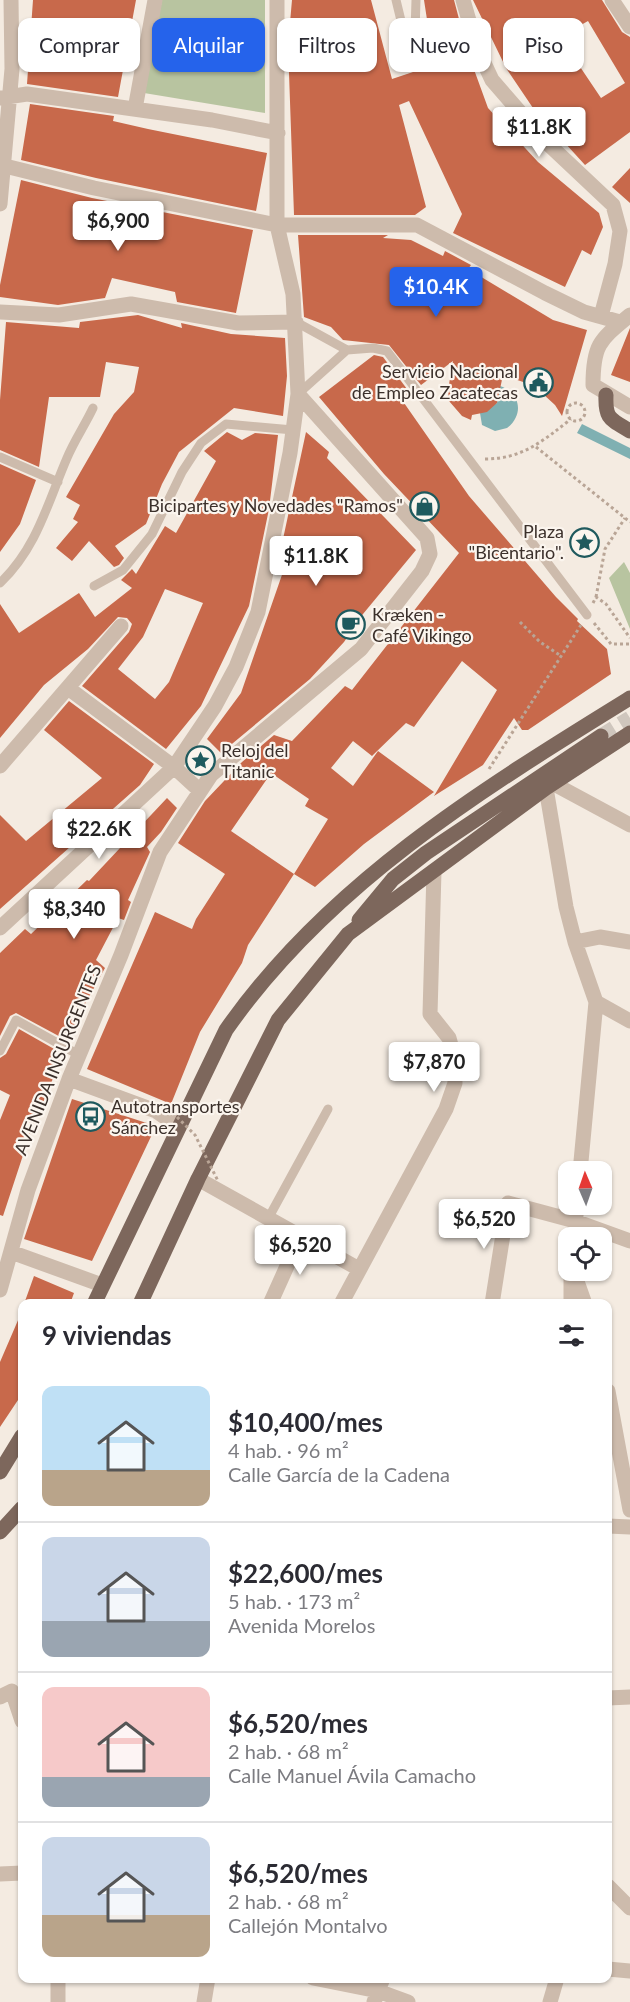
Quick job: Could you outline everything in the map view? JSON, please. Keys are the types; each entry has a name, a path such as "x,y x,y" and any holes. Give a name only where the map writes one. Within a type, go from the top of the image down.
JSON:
{"main road":[{"path":"606,395 606,413 611,420 630,431"},
{"path":"96,1299 226,1030 252,992 304,934 407,844 535,757 630,698"},
{"path":"348,934 550,786 630,733"},
{"path":"142,1299 198,1179 278,1020 348,934 393,879 426,852 601,736"},
{"path":"0,1472 18,1443"},
{"path":"0,1532 18,1513"}],"street":[{"path":"0,204 5,166 5,98 12,69 11,0"},
{"path":"135,109 155,0"},
{"path":"0,928 174,767 215,706 236,667 258,612 298,394 293,294 277,225 277,0"},
{"path":"464,0 477,48 492,80 545,141 613,205 620,231 615,264 601,316"},
{"path":"612,0 630,27"},
{"path":"5,98 27,94 278,133"},
{"path":"5,166 105,190 277,225 417,225 545,293 601,316 625,318"},
{"path":"0,312 59,315 131,304 238,323 296,322"},
{"path":"625,318 603,336 596,354 593,385 606,395 630,407"},
{"name":"AVENIDA INSURGENTES","path":"0,1287 28,1190 69,1079 121,955 160,852 211,775 361,649 422,571 430,554 427,538 298,394"},
{"path":"0,766 121,627"},
{"path":"68,688 174,767 199,790"},
{"path":"550,786 630,825"},
{"path":"550,786 566,907 575,942 596,1002 581,1161"},
{"path":"344,1299 446,1109 455,1083 454,1056 449,1038 430,1014 434,871"},
{"path":"575,942 600,937 630,942"},
{"path":"596,1002 630,1022"},
{"path":"69,1079 156,1111 178,1126"},
{"path":"198,1179 359,1269"},
{"path":"493,1299 508,1203 575,1221 630,1241"},
{"path":"575,1227 576,1215"},
{"path":"272,1299 301,1235"},
{"path":"11,1252 102,1285"},
{"path":"571,1299 572,1281"},
{"path":"576,1281 583,1299"},
{"path":"612,1413 630,1510"},
{"path":"612,1526 630,1527"},
{"path":"6,1694 18,1714"},
{"path":"612,1698 630,1697"},
{"path":"0,1875 18,1873"},
{"path":"612,1890 630,1908"},
{"path":"612,1969 630,1971"},
{"path":"57,1983 58,2002"},
{"path":"204,2002 207,1983"},
{"path":"340,1983 378,1990 408,2002"},
{"path":"550,2002 556,1983"}],"lane":[{"path":"396,0 404,33 410,34 414,32 416,0"},
{"path":"296,322 347,350 373,348 387,351 587,615"},
{"path":"298,394 347,350"},
{"path":"0,583 11,573 44,520 68,456 93,408"},
{"path":"94,586 123,570 152,534 182,472 201,443 226,424 293,430"},
{"path":"0,457 58,482"},
{"path":"0,1052 16,1020 78,1056"},
{"path":"269,1217 328,1108"}],"path":[{"path":"573,403 581,405 585,413 582,418 577,421 571,419 566,412 568,407 573,403"},
{"path":"468,458 500,459 536,447 571,419"},
{"path":"536,447 630,522"},
{"path":"596,597 605,549 625,518"},
{"path":"606,604 630,638"},
{"path":"484,776 587,615 611,644 630,644"},
{"path":"520,622 540,642 561,656"},
{"path":"156,1111 170,1110 195,1135 218,1181"}],"green space":[{"path":"162,0 265,0 265,18 159,18"},
{"path":"152,52 152,72 265,72 265,113 144,93"},
{"path":"624,562 630,573 630,629 609,578"}],"water":[{"path":"500,386 507,389 516,399 518,411 507,428 495,431 482,425 480,413 497,403"},
{"path":"582,424 630,448 630,459 577,433"}],"building":[{"path":"33,0 136,0 133,18 32,18"},
{"path":"292,0 371,0 376,18 290,18"},
{"path":"424,0 454,0 459,18 427,18"},
{"path":"473,0 602,0 622,32 630,37 630,132 585,165 533,108 509,72 584,72 601,98 625,83 588,21 584,23 584,18 503,18 503,62 491,37 491,18 482,18"},
{"path":"377,23 392,79 413,72 475,72 488,108 538,162 599,213 603,227 591,255 582,250 565,287 453,233 462,214 409,101 399,105 426,207 415,215 294,215 289,72 377,72"},
{"path":"28,72 123,72 118,97 27,84"},
{"path":"30,104 114,116 113,121 267,153 256,211 21,160"},
{"path":"630,168 630,203 612,187"},
{"path":"21,180 92,198 253,230 236,313 177,302 175,292 112,278 105,298 58,305 0,297 0,285"},
{"path":"298,235 388,235 383,238 411,240 443,256 445,251 471,265 468,269 553,320 587,330 562,416 555,405 543,394 526,383 503,375 497,403 487,412 472,415 471,420 462,416 449,401 448,390 453,361 421,385 389,345 343,340 331,327 304,317"},
{"path":"138,315 182,328 181,323 231,334 285,338 287,376 283,416 234,408 179,452 162,484 146,524 115,546 124,558 119,565 114,567 89,541 72,561 56,548 78,522 73,519 80,505 66,497 114,414 134,392 139,367 106,362 100,397 49,397 39,467 0,450 0,400 6,322 79,328 80,322"},
{"path":"630,328 630,382 611,375"},
{"path":"374,355 383,357 410,393 402,400 469,496 556,597 578,619 577,621 607,649 611,674 528,730 522,730 514,718 483,765 434,796 497,690 462,661 414,727 406,723 372,756 353,741 331,768 353,786 378,751 434,792 364,844 315,887 294,874 248,945 242,963 200,1032 171,1104 87,1069 155,912 192,929 225,874 178,843 205,801 242,762 274,735 292,741 345,686 352,690 459,553 384,474 319,397","holes":["271,773 309,799 305,806 328,819 294,874 231,831"]},
{"path":"227,432 242,440 255,433 278,435 269,509 249,606 201,706 166,749 82,686 129,632 132,624 127,618 118,617 88,649 44,685 0,738 0,604 19,633 79,593 95,617 132,588 121,580 132,569 136,574 165,526 176,533 216,461 204,451","holes":["165,589 203,603 169,682 155,699 118,669 143,637"]},
{"path":"306,432 329,452 327,458 416,550 363,614 344,642 310,679 221,753 207,739 241,693 284,569 277,567"},
{"path":"0,464 36,480 20,524 0,552"},
{"path":"69,701 154,764 140,785 0,909 0,815 26,841 102,778 44,730"},
{"path":"167,798 177,808 161,832 147,847 150,852 128,900 131,902 124,920 118,918 96,960 105,968 68,1041 16,1013 10,1016 0,1036 0,953 25,929 31,934 87,880 89,881"},
{"path":"19,1029 63,1054 29,1137 3,1216 0,1215 0,1120 10,1095 0,1090 0,1058 6,1054"},
{"path":"72,1099 156,1126 92,1261 24,1239"},
{"path":"34,1276 74,1293 72,1299 26,1299"},
{"path":"18,1320 18,1400 0,1427 0,1362"}],"tunnel":[{"path":"601,736 630,718"}],"place":[{"name":"Servicio Nacional de Empleo Zacatecas","path":"539,382"},
{"name":"Bicipartes y Novedades \"Ramos\"","path":"424,506"},
{"name":"Plaza \"Bicentario\".","path":"585,542"},
{"name":"Kræken - Café Vikingo","path":"351,625"},
{"name":"Reloj del Titanic","path":"200,761"},
{"name":"Autotransportes Sánchez","path":"90,1117"}]}
